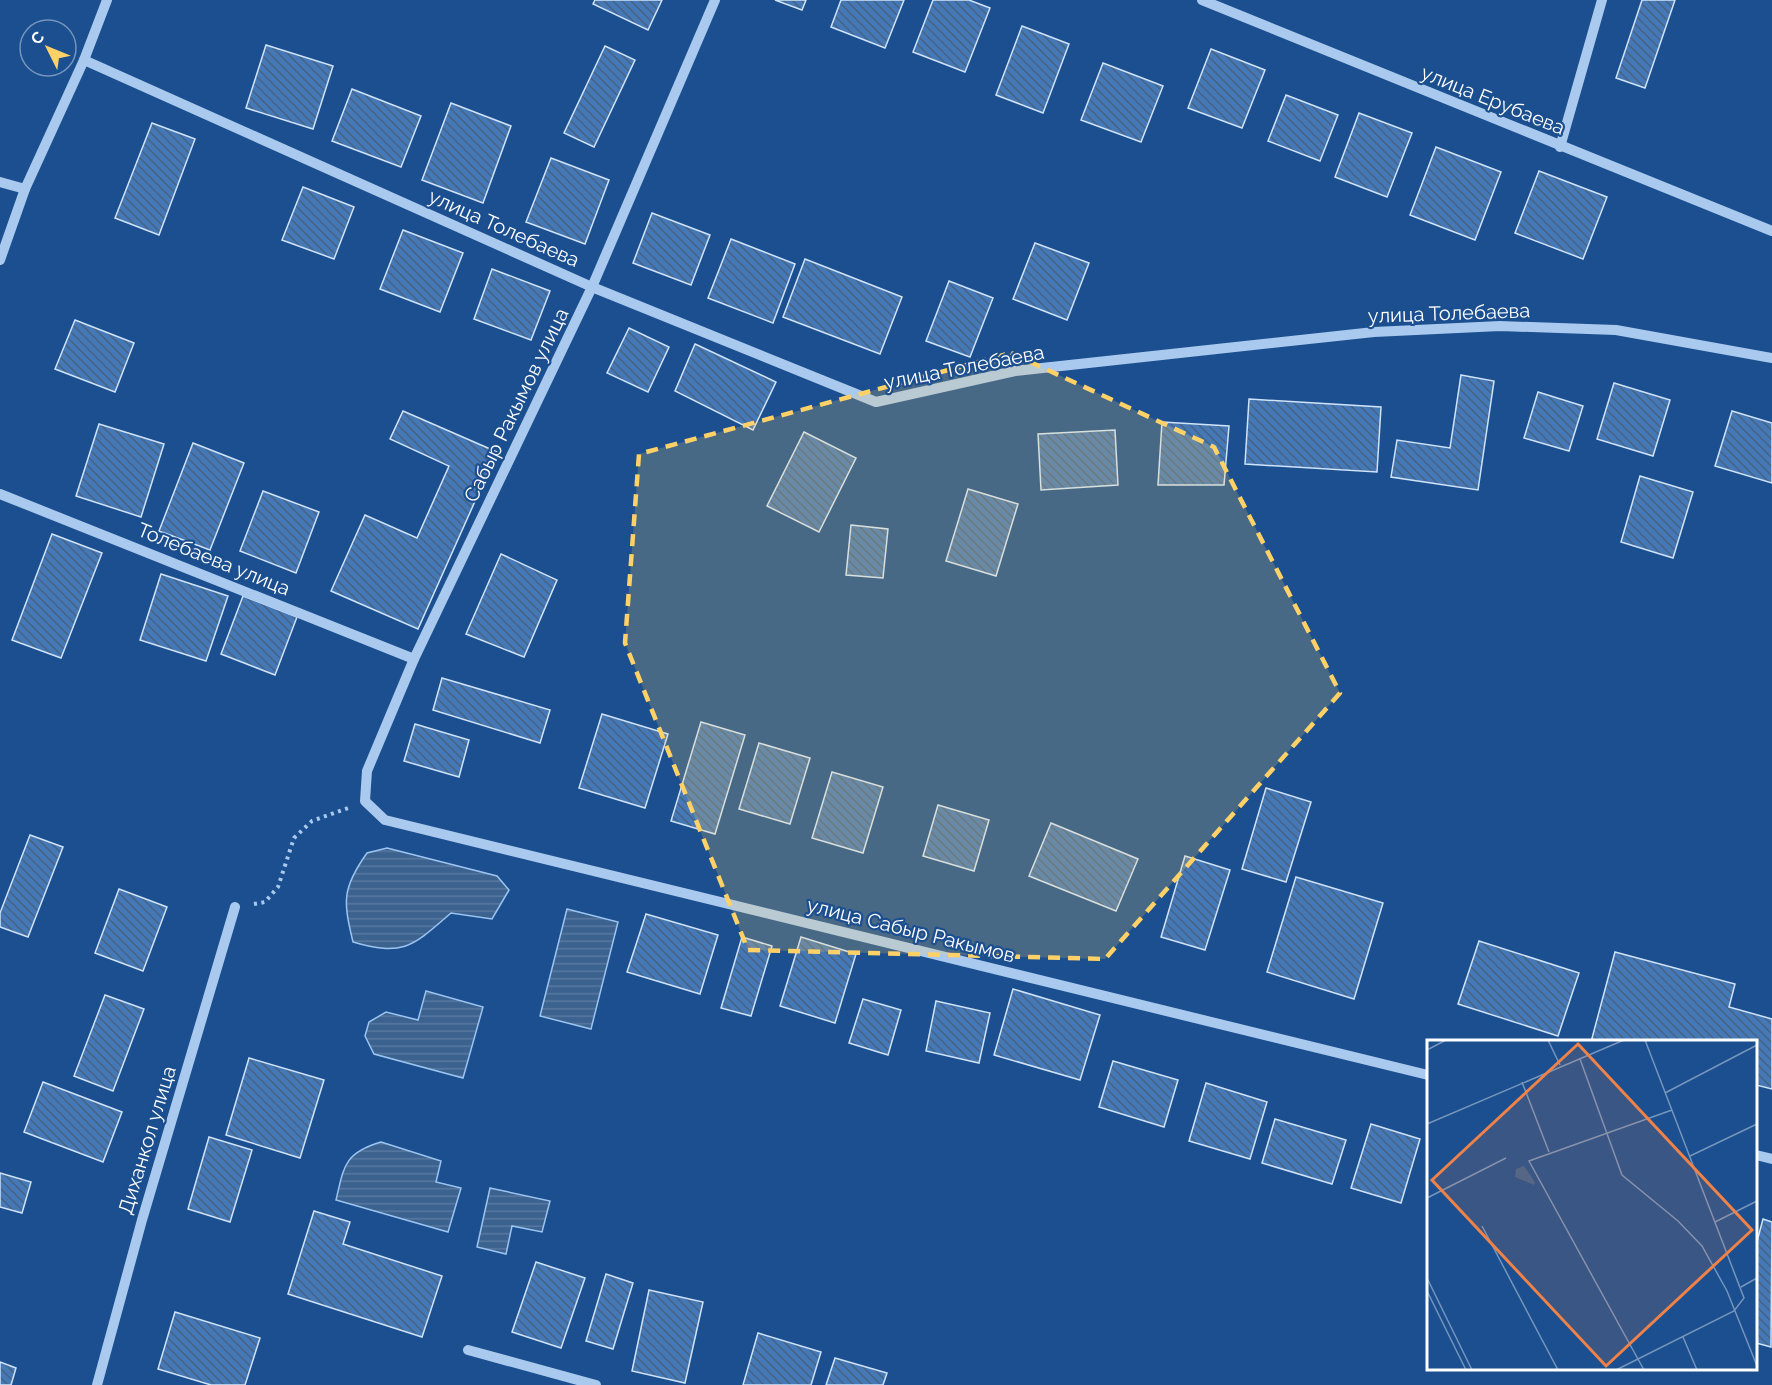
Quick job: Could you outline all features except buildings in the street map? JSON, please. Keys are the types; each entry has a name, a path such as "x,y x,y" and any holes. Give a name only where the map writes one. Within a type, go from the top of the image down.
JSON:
{"street":[{"path":"0,260 24,189 84,60 107,0"},
{"name":"Сабыр Ракымов улица","path":"365,801 367,771 414,659 592,287 715,0"},
{"name":"улица Ерубаева","path":"1202,0 1772,231"},
{"path":"1560,147 1602,0"},
{"name":"улица Толебаева","path":"84,60 592,287 876,402 1015,372 1385,331 1500,326 1617,330 1772,358"},
{"path":"0,182 24,189"},
{"name":"Толебаева улица","path":"0,494 414,659"},
{"name":"улица Сабыр Ракымов","path":"365,801 385,820 1427,1075"},
{"name":"Диханкол улица","path":"97,1385 142,1220 235,907"},
{"path":"1757,1155 1772,1159"},
{"path":"468,1350 596,1385"}],"path":[{"path":"235,907 265,902 278,887 294,837 312,822 365,801"}],"highlighted area":[{"path":"1011,353 1214,447 1340,693 1105,959 748,950 625,643 639,454"}],"water":[{"path":"387,848 497,876 509,890 492,919 451,913 417,941 396,948 353,942 346,905 349,886 367,853"},
{"path":"567,909 618,922 591,1029 540,1016"},
{"path":"426,991 483,1007 463,1078 374,1054 365,1036 369,1022 386,1012 418,1020"},
{"path":"381,1142 441,1161 436,1182 461,1188 448,1232 336,1200 341,1178 348,1162 359,1151"},
{"path":"490,1188 550,1201 542,1232 512,1226 506,1254 477,1247"}]}
